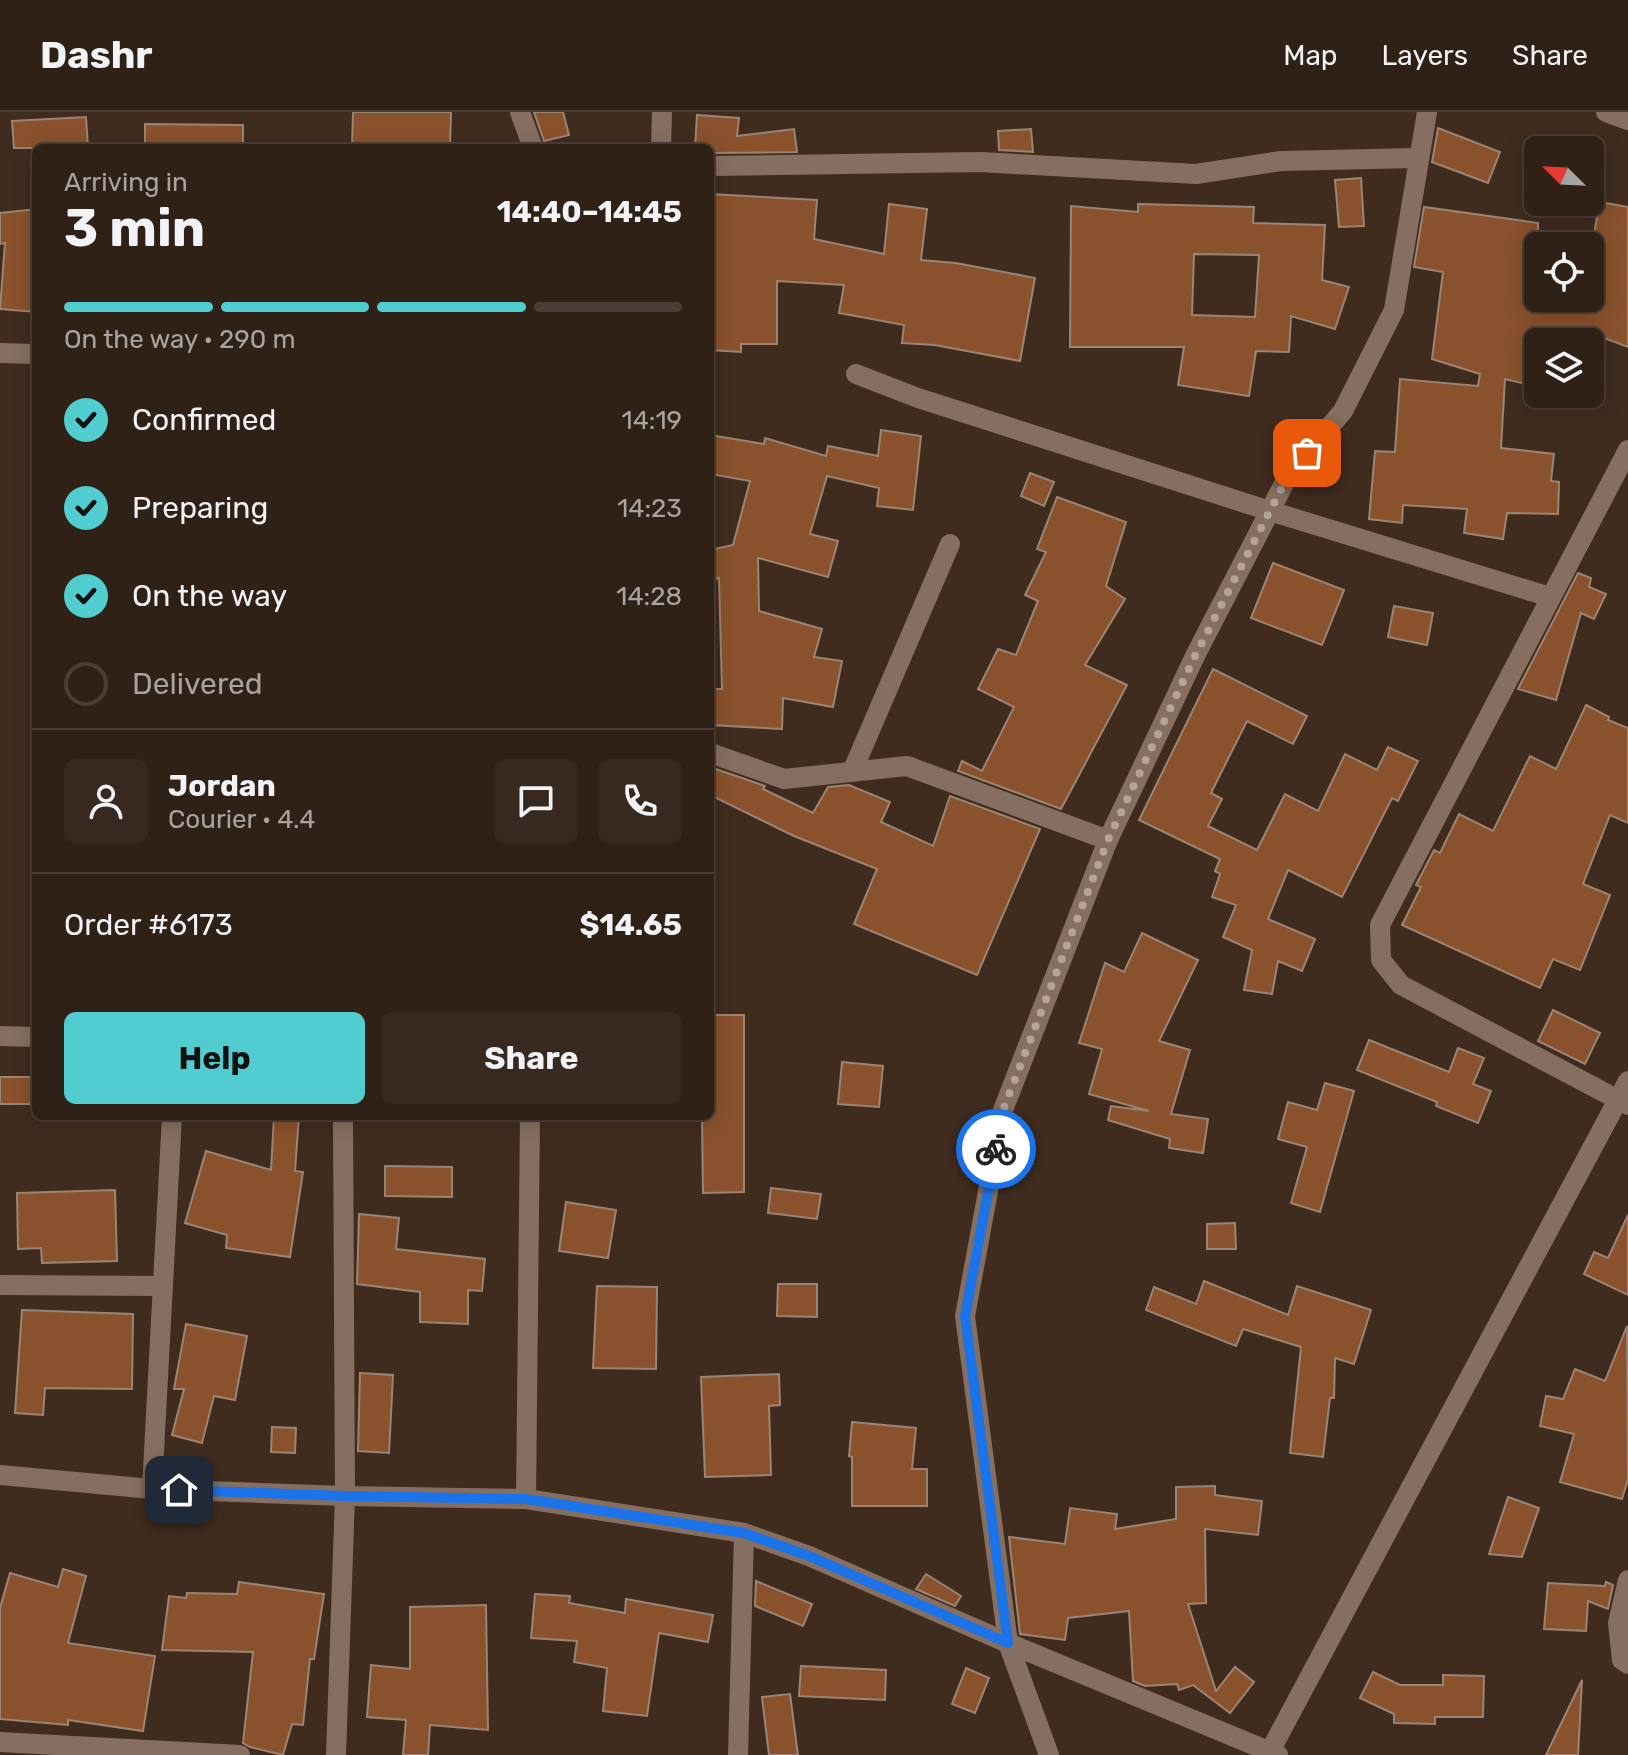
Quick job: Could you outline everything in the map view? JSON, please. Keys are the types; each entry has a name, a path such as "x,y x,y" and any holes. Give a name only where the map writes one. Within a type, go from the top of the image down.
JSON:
{"street":[{"path":"520,112 532,144"},
{"path":"661,144 662,112"},
{"path":"1049,1755 1008,1643 965,1316 1003,1110 1108,840 1196,654 1289,474 1343,411 1394,310 1427,112"},
{"path":"1606,112 1628,120"},
{"path":"714,166 980,162 1196,174 1281,161 1417,158"},
{"path":"0,353 32,354"},
{"path":"856,374 918,398 1550,597"},
{"path":"1624,1103 1401,985 1381,960 1380,925 1628,450"},
{"path":"852,772 950,544"},
{"path":"714,754 784,779 907,766 1108,840"},
{"path":"0,1036 32,1037"},
{"path":"0,1475 152,1489 526,1499 744,1533 809,1556 1272,1754 1624,1103 1628,1081"},
{"path":"152,1489 172,1120"},
{"path":"336,1755 345,1496 343,1120"},
{"path":"526,1499 530,1120"},
{"path":"0,1285 163,1286"},
{"path":"738,1755 744,1533"},
{"path":"1628,1580 1618,1623 1622,1660 1628,1664"},
{"path":"0,1742 240,1755"}],"building":[{"path":"353,112 451,112 450,144 352,144"},
{"path":"534,112 563,112 569,135 544,141"},
{"path":"697,115 739,118 737,136 794,129 797,152 714,153 714,144 695,144"},
{"path":"86,117 88,144 32,144 32,148 14,148 12,121"},
{"path":"145,124 243,125 243,144 145,144"},
{"path":"1438,128 1500,152 1488,183 1432,162"},
{"path":"1031,129 1033,152 999,150 998,131"},
{"path":"1361,178 1364,226 1339,227 1335,180"},
{"path":"714,194 817,200 814,239 884,254 889,204 927,209 921,260 956,263 1035,278 1020,361 935,345 902,343 904,325 839,313 844,285 777,281 777,344 741,344 741,352 714,350"},
{"path":"1604,203 1628,207 1628,347 1604,338 1604,328 1524,328 1524,384 1505,379 1501,448 1554,454 1551,481 1559,482 1558,514 1507,513 1503,539 1464,533 1467,509 1403,505 1402,523 1369,519 1375,451 1395,452 1400,379 1478,386 1480,374 1432,359 1443,272 1414,267 1424,207 1538,223 1538,232 1524,232 1524,312 1604,312 1604,232 1594,232 1597,216 1604,216"},
{"path":"1138,204 1254,207 1253,223 1325,225 1322,280 1349,287 1335,329 1291,316 1289,352 1256,351 1249,396 1178,385 1184,347 1070,347 1071,206 1138,212","holes":["1194,254 1259,255 1255,317 1192,315"]},
{"path":"32,209 32,312 0,309 5,243 0,244 0,213"},
{"path":"881,430 921,436 913,510 877,506 879,488 827,476 810,534 838,541 828,577 758,558 759,611 822,629 814,657 842,661 833,707 783,698 782,729 714,725 714,689 722,689 719,578 714,579 714,549 733,545 750,481 714,475 714,436 764,444 765,438 826,456 828,446 878,456"},
{"path":"1030,473 1054,482 1044,506 1021,496"},
{"path":"1057,497 1126,522 1106,586 1125,599 1085,665 1127,685 1061,809 958,771 962,761 982,771 1014,707 978,689 998,649 1016,655 1038,601 1025,595 1046,552 1037,549"},
{"path":"1273,563 1344,590 1322,645 1251,618"},
{"path":"1578,573 1591,578 1589,587 1606,594 1594,619 1581,613 1556,700 1518,689"},
{"path":"1394,606 1433,613 1427,645 1388,637"},
{"path":"1213,669 1307,716 1293,744 1247,721 1211,793 1222,799 1208,826 1257,850 1285,794 1318,811 1345,754 1377,770 1388,747 1418,761 1398,801 1392,798 1342,897 1288,870 1268,919 1315,939 1302,971 1278,961 1272,994 1244,990 1252,950 1223,937 1236,905 1212,897 1220,874 1215,871 1220,859 1139,820"},
{"path":"1586,705 1609,717 1608,720 1628,728 1628,823 1610,815 1583,884 1610,895 1580,970 1553,959 1540,988 1402,925 1421,887 1416,885 1434,850 1440,853 1459,814 1493,831 1530,756 1556,769"},
{"path":"714,768 765,786 763,789 813,813 828,787 849,785 890,802 881,822 933,846 950,796 1040,829 977,975 854,924 877,869 794,836 714,797"},
{"path":"1142,933 1198,960 1159,1041 1190,1050 1171,1114 1208,1119 1203,1153 1169,1148 1170,1139 1108,1120 1111,1106 1149,1111 1089,1094 1102,1049 1079,1043 1105,963 1124,972"},
{"path":"1553,1010 1600,1033 1585,1064 1538,1041"},
{"path":"714,1015 744,1015 744,1192 703,1193 702,1120 714,1120"},
{"path":"1369,1040 1449,1072 1458,1048 1484,1058 1473,1084 1491,1091 1478,1123 1436,1106 1437,1102 1357,1070"},
{"path":"842,1062 883,1066 879,1107 838,1104"},
{"path":"0,1077 32,1077 32,1104 0,1104"},
{"path":"1325,1083 1354,1091 1320,1212 1291,1203 1307,1147 1278,1139 1288,1102 1317,1110"},
{"path":"274,1120 299,1120 295,1171 303,1172 290,1257 226,1248 227,1235 185,1223 206,1151 271,1170"},
{"path":"385,1166 452,1167 452,1197 385,1196"},
{"path":"771,1188 821,1194 817,1219 768,1213"},
{"path":"115,1190 117,1261 42,1263 41,1248 18,1249 17,1193"},
{"path":"566,1202 616,1210 608,1258 559,1251"},
{"path":"359,1214 399,1218 396,1249 485,1259 482,1291 468,1290 468,1324 420,1322 420,1292 357,1284"},
{"path":"1628,1215 1628,1295 1584,1274 1594,1252 1608,1258"},
{"path":"1235,1223 1236,1249 1207,1249 1207,1224"},
{"path":"1204,1281 1288,1315 1297,1286 1371,1310 1354,1364 1335,1358 1334,1398 1330,1398 1323,1457 1290,1453 1301,1347 1243,1329 1236,1346 1146,1310 1154,1287 1196,1304"},
{"path":"778,1284 817,1284 817,1317 777,1316"},
{"path":"597,1286 657,1287 656,1369 593,1368"},
{"path":"22,1310 133,1314 132,1389 45,1388 43,1415 15,1413"},
{"path":"186,1324 247,1336 235,1400 214,1396 202,1443 172,1435 184,1389 174,1389"},
{"path":"1627,1326 1628,1479 1622,1499 1560,1482 1574,1434 1540,1426 1546,1396 1563,1399 1575,1369 1605,1381"},
{"path":"360,1373 393,1375 389,1453 358,1451"},
{"path":"779,1374 780,1405 769,1406 771,1475 705,1477 701,1377"},
{"path":"852,1422 916,1428 912,1469 927,1469 927,1506 852,1506 852,1457 849,1456"},
{"path":"272,1427 296,1428 295,1453 271,1452"},
{"path":"1215,1486 1215,1495 1262,1501 1258,1535 1205,1529 1206,1603 1188,1604 1216,1691 1235,1667 1254,1682 1230,1713 1193,1685 1179,1690 1177,1684 1145,1686 1133,1681 1129,1611 1068,1618 1065,1640 1020,1634 1009,1537 1065,1544 1070,1508 1117,1514 1115,1529 1176,1519 1176,1487"},
{"path":"1508,1497 1539,1508 1522,1557 1489,1554"},
{"path":"63,1569 86,1576 68,1643 155,1656 143,1731 68,1720 68,1725 0,1719 0,1608 10,1573 58,1587"},
{"path":"926,1574 961,1596 955,1606 916,1589"},
{"path":"756,1581 812,1604 803,1626 755,1606"},
{"path":"239,1582 324,1594 314,1659 310,1659 303,1725 292,1724 283,1755 243,1743 253,1652 162,1650 169,1596 186,1598 187,1593 237,1594"},
{"path":"1606,1582 1613,1585 1608,1609 1588,1601 1586,1631 1544,1629 1548,1583 1605,1586"},
{"path":"535,1594 570,1596 569,1603 625,1613 626,1599 713,1615 708,1642 659,1633 647,1716 603,1711 607,1668 574,1662 577,1641 531,1638"},
{"path":"486,1605 488,1730 430,1725 428,1755 403,1755 406,1720 367,1717 371,1665 410,1669 410,1607"},
{"path":"801,1666 886,1670 885,1700 799,1696"},
{"path":"966,1668 989,1678 975,1713 952,1704"},
{"path":"1373,1672 1400,1685 1443,1685 1443,1675 1484,1676 1483,1717 1435,1717 1435,1724 1394,1723 1394,1714 1360,1698"},
{"path":"1582,1680 1578,1755 1546,1755"},
{"path":"790,1694 798,1755 769,1755 762,1697"}],"way so far":[{"path":"996,1149 1003,1110 1108,840 1196,654 1289,474 1307,453"}],"route":[{"path":"179,1490 526,1499 744,1533 809,1556 1008,1643 965,1316 996,1149"}]}
